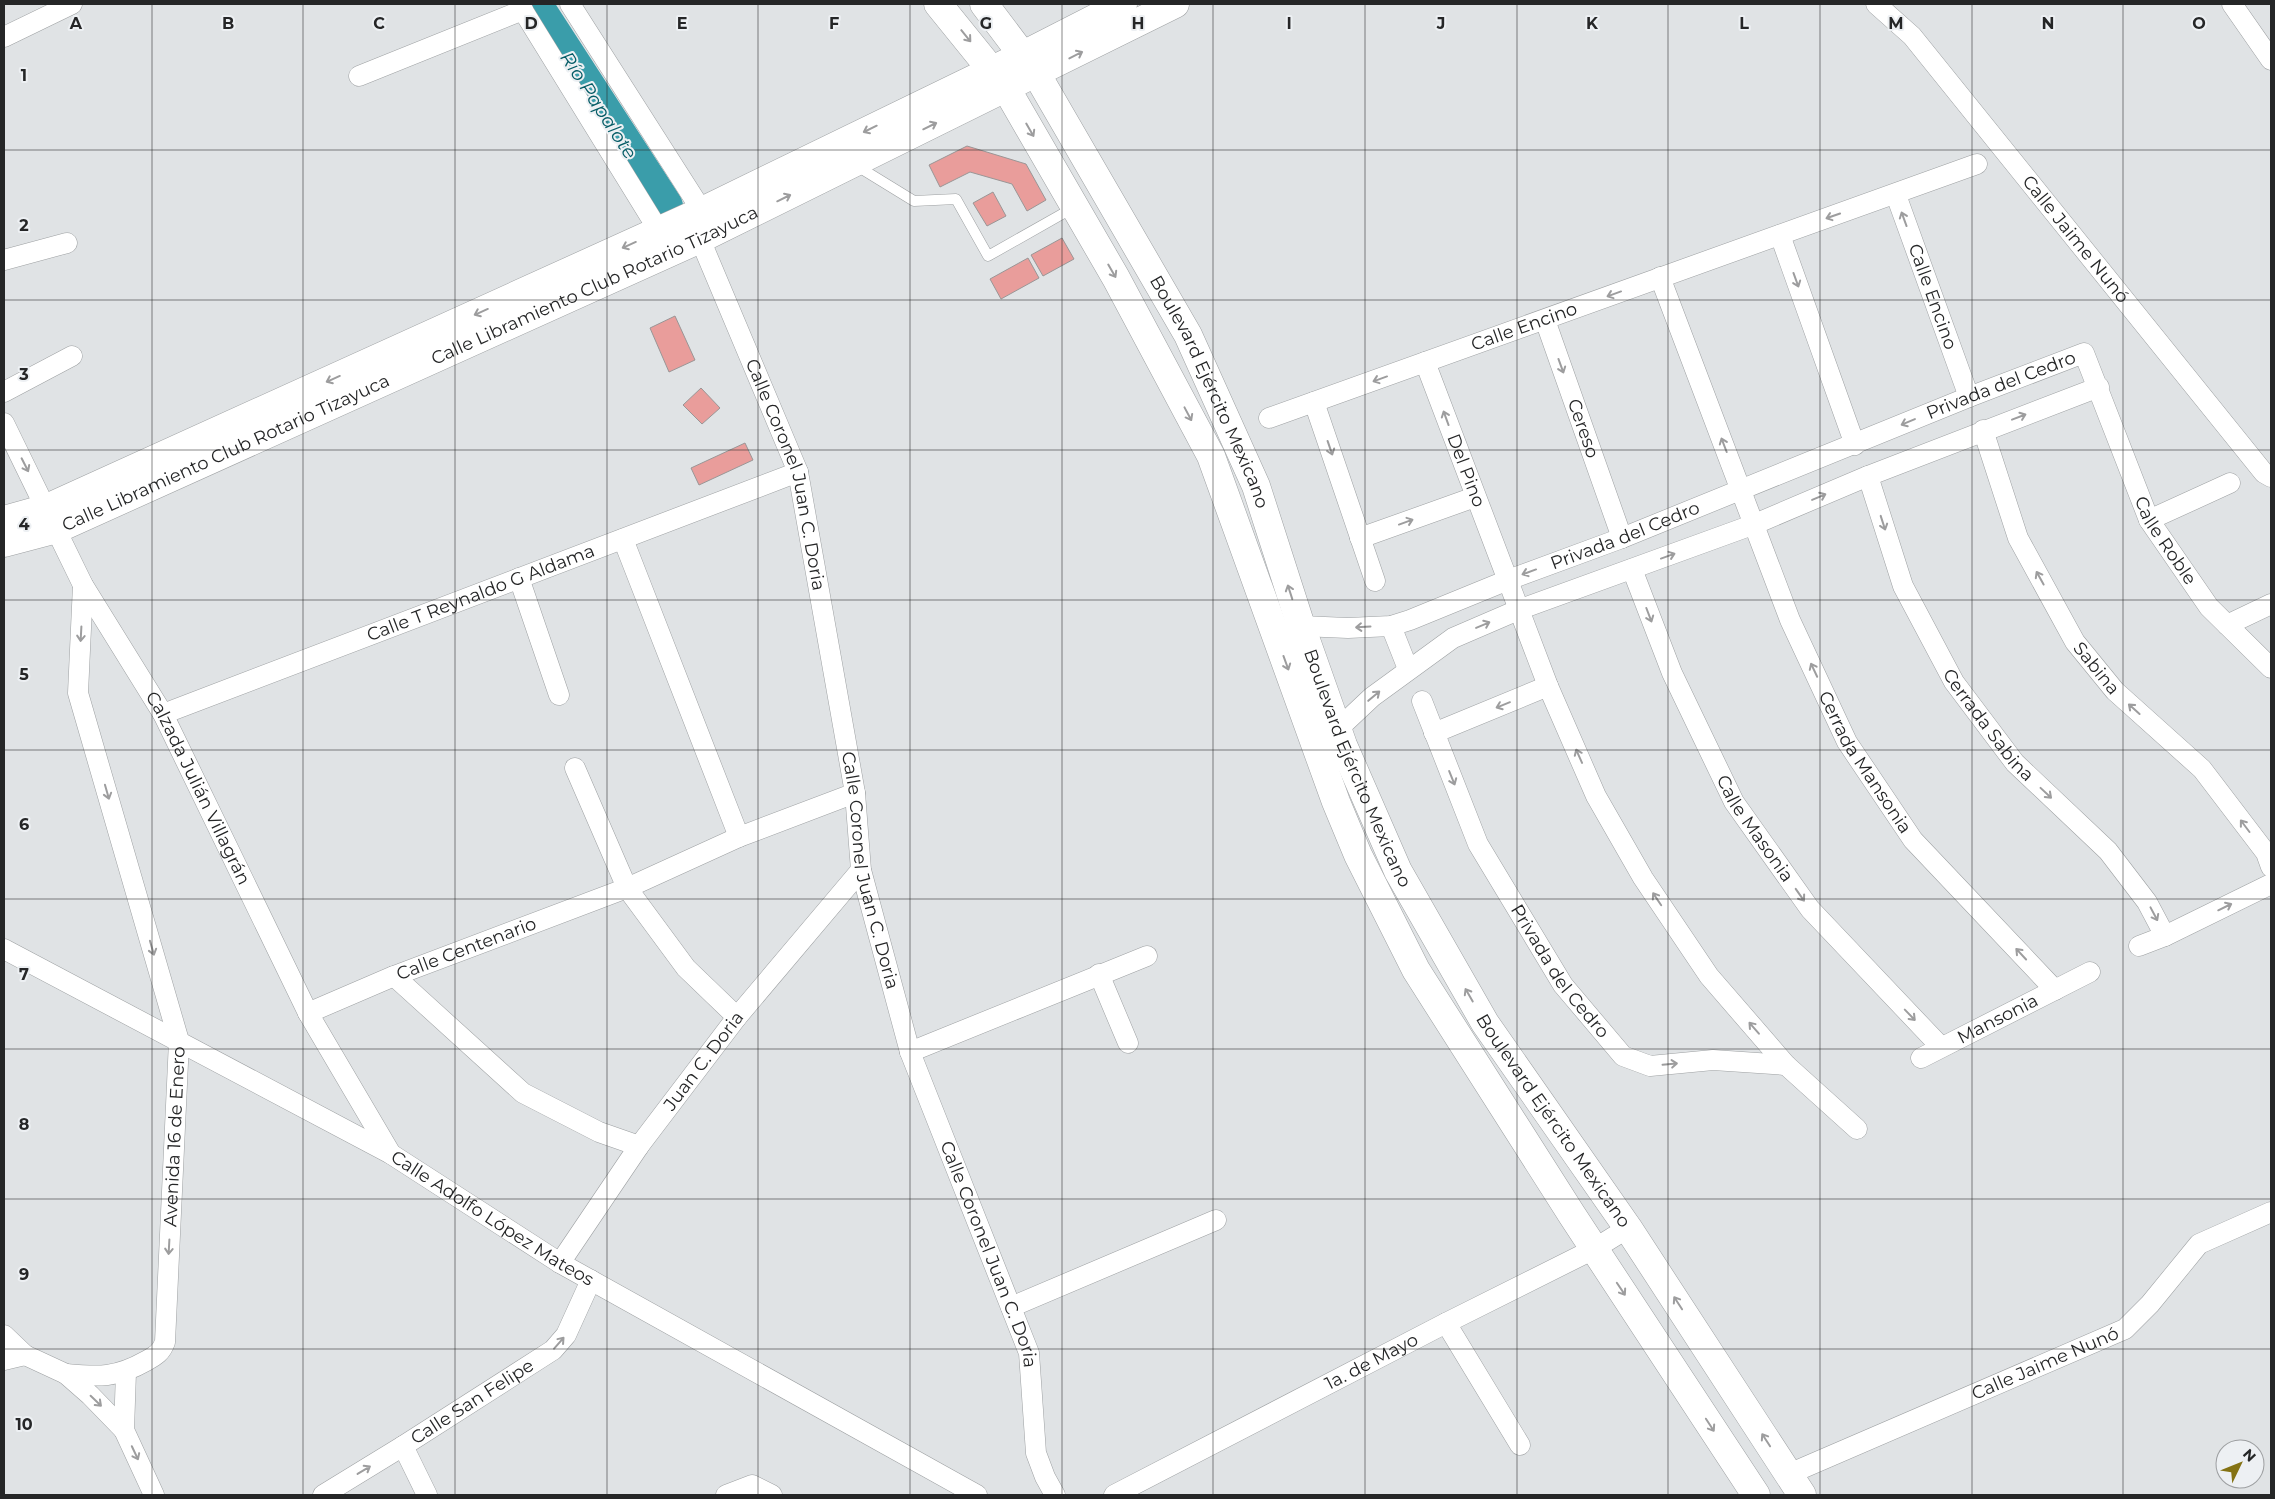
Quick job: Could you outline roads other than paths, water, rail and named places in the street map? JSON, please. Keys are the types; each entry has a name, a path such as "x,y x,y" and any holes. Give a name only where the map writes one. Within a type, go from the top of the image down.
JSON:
{"main road":[{"name":"Boulevard Ejército Mexicano","path":"938,4 999,79 1116,278 1211,456 1336,802 1358,855 1387,915 1443,1014 1594,1249 1756,1495"},
{"name":"Boulevard Ejército Mexicano","path":"984,4 1030,64 1188,335 1256,486 1300,626 1338,729 1398,871 1485,1023 1628,1228 1796,1485"},
{"name":"Calle Libramiento Club Rotario Tizayuca","path":"1030,64 1122,4"},
{"name":"Calle Libramiento Club Rotario Tizayuca","path":"4,543 702,211 1030,64 1175,4"},
{"name":"Calle Libramiento Club Rotario Tizayuca","path":"4,520 52,519 700,240 854,164 999,79"}],"street":[{"path":"4,37 72,4"},
{"path":"570,4 702,211"},
{"name":"Calle Jaime Nunó","path":"1876,4 1912,36 2264,473 2271,477"},
{"path":"2232,4 2271,60"},
{"path":"359,76 521,7 659,231"},
{"name":"Calle Encino","path":"1269,418 1780,234 1896,195 1976,164"},
{"name":"Calle Encino","path":"1896,195 1969,397"},
{"path":"1780,234 1855,445"},
{"name":"Calle Coronel Juan C. Doria","path":"700,240 798,472 855,793 861,870 910,1052 1029,1353 1036,1453 1045,1477 1055,1495"},
{"path":"4,260 67,243"},
{"path":"1660,277 1741,490"},
{"name":"Cereso","path":"1545,320 1622,538"},
{"name":"Privada del Cedro","path":"1300,626 1348,628 1391,626 1622,538 1855,445 1969,397 2084,353 2098,387 1868,476 1755,524 1518,610 1454,638 1408,669 1372,697 1338,729"},
{"path":"4,392 72,356"},
{"name":"Del Pino","path":"1425,362 1518,610"},
{"name":"Calle Roble","path":"2098,387 2149,520 2209,607 2271,668"},
{"path":"1314,402 1375,581"},
{"name":"Calzada Julián Villagrán","path":"4,423 83,585 163,714 308,1013 391,1154"},
{"name":"Sabina","path":"1984,430 2018,538 2076,642 2115,692 2202,770 2266,853 2271,867"},
{"name":"Calle T Reynaldo G Aldama","path":"163,714 798,472"},
{"name":"Cerrada Sabina","path":"1868,476 1903,586 1954,682 2015,764 2108,851 2147,902 2165,936"},
{"path":"2149,520 2230,483"},
{"name":"Cerrada Mansonia","path":"1741,490 1790,620 1847,742 1913,840 2055,990"},
{"path":"1360,538 1475,497"},
{"path":"623,539 739,837"},
{"name":"Calle Masonia","path":"1632,569 1672,673 1734,802 1810,909 1940,1047"},
{"path":"519,578 559,695"},
{"name":"Avenida 16 de Enero","path":"83,585 78,693 179,1041 165,1342 158,1354 126,1372"},
{"path":"2227,625 2271,604"},
{"path":"1442,606 1454,638"},
{"path":"1518,610 1548,686 1596,796 1643,878 1710,976 1786,1065 1856,1129"},
{"path":"1391,626 1408,669"},
{"path":"1434,733 1548,686"},
{"name":"Privada del Cedro","path":"1422,701 1478,844 1563,985 1623,1056 1650,1066 1713,1060 1786,1065"},
{"path":"575,768 627,888 686,968 737,1017"},
{"name":"Calle Centenario","path":"308,1013 394,976 627,888 739,837 855,793"},
{"name":"Juan C. Doria","path":"560,1263 639,1146 737,1017 861,870"},
{"path":"2139,946 2165,936 2271,884"},
{"name":"Calle Adolfo López Mateos","path":"4,949 391,1154 560,1263 977,1495"},
{"path":"910,1052 1147,956"},
{"name":"Mansonia","path":"1921,1058 2090,972"},
{"path":"1099,974 1128,1043"},
{"path":"394,976 523,1093 599,1132 639,1146"},
{"name":"Calle Jaime Nunó","path":"1796,1485 2125,1329 2150,1304 2199,1244 2271,1212"},
{"path":"1011,1306 1216,1220"},
{"name":"1a. de Mayo","path":"1114,1495 1446,1323 1594,1249 1628,1228"},
{"name":"Calle San Felipe","path":"323,1495 553,1350 566,1335 591,1280"},
{"path":"1446,1323 1520,1445"},
{"path":"4,1336 25,1355 66,1374 90,1395 124,1430 154,1495"},
{"path":"4,1360 25,1355"},
{"path":"66,1374 89,1376 126,1372 124,1430"},
{"path":"403,1446 427,1495"},
{"path":"726,1495 752,1485 772,1495"}],"lane":[{"path":"854,164 914,201 956,200 988,256 1064,213 1079,214"}],"waterway":[{"name":"Río Papalote","path":"534,4 665,206"}]}
